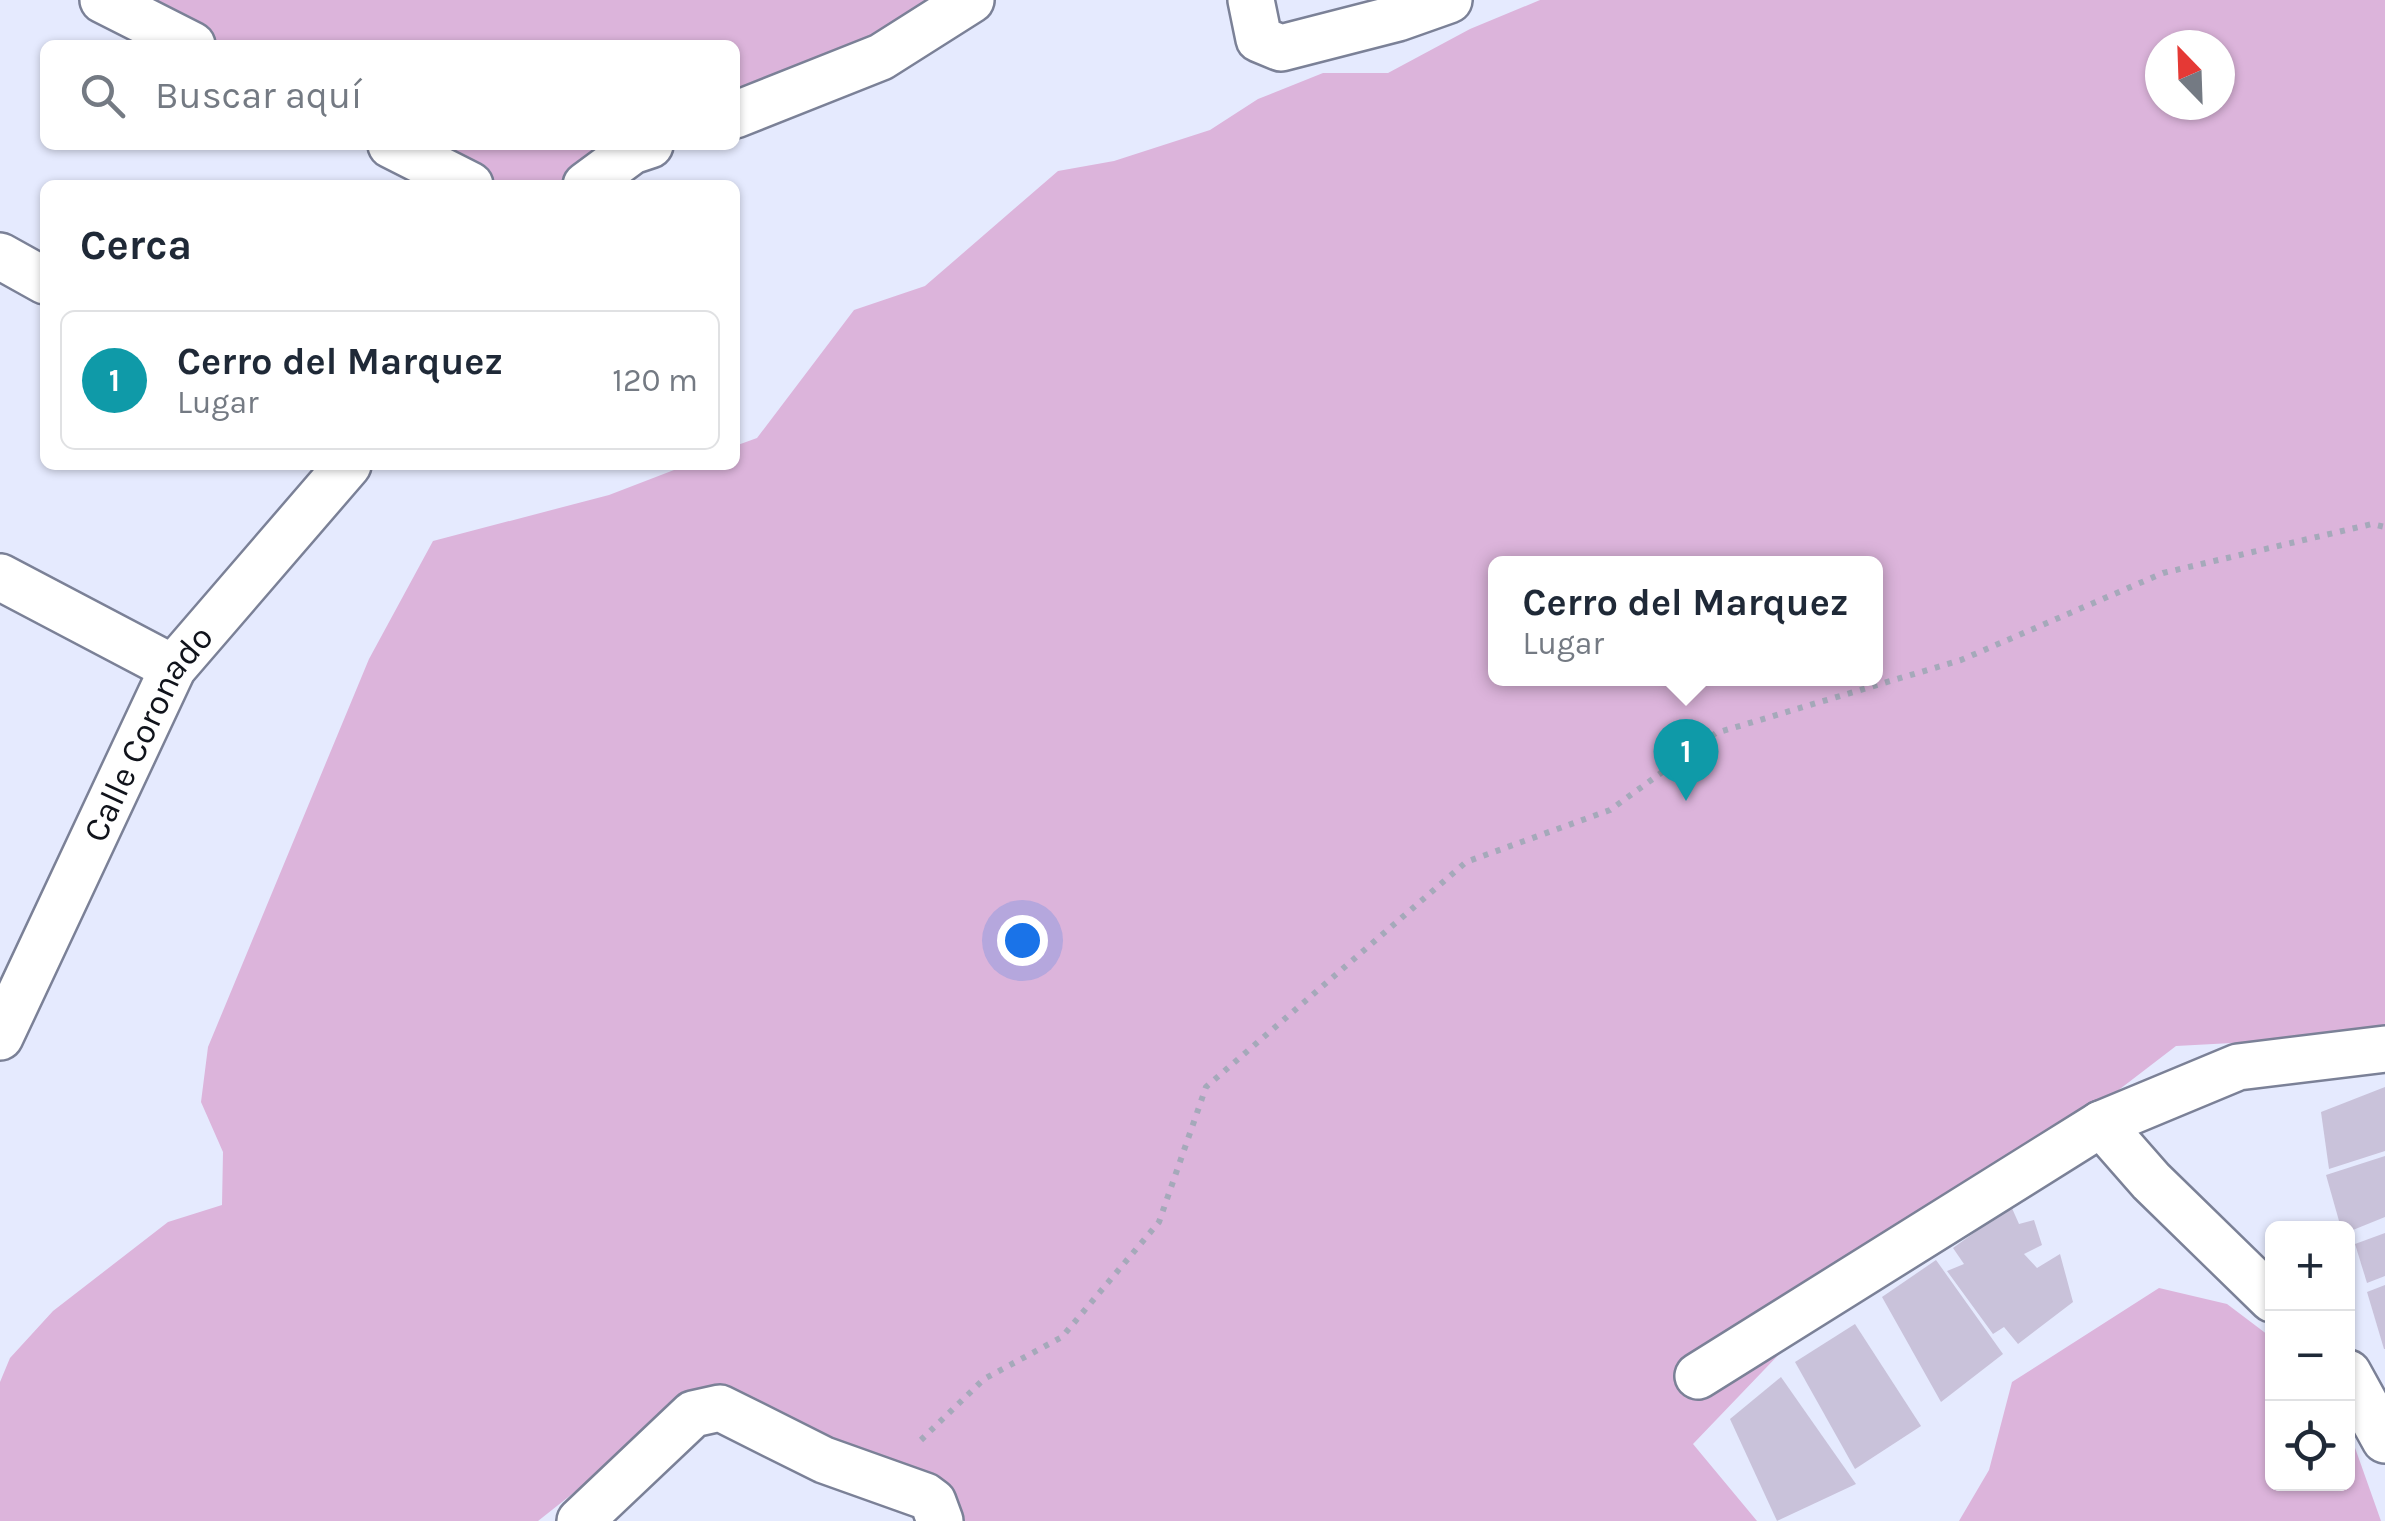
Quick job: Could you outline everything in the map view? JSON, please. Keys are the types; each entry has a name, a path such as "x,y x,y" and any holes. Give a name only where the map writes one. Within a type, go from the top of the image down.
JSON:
{"street":[{"path":"103,0 182,40"},
{"path":"740,113 881,56 972,0"},
{"path":"1251,0 1259,40 1282,48 1398,18 1449,0"},
{"path":"401,150 460,180"},
{"path":"593,180 635,150"},
{"path":"0,256 40,278"},
{"name":"Calle Coronado","path":"0,1037 172,668 344,470"},
{"path":"0,577 172,668"},
{"path":"1698,1376 2101,1124 2238,1067 2385,1049"},
{"path":"2101,1124 2150,1181 2265,1293"},
{"path":"2363,1375 2385,1440"},
{"path":"592,1518 694,1414 711,1408 728,1409 824,1460 936,1511"}],"path":[{"path":"1883,683 1962,660 2163,573 2372,524 2385,527"},
{"path":"921,1440 984,1380 1062,1337 1159,1222 1206,1087 1466,862 1610,810 1716,733 1874,686"}],"shaded area":[{"path":"121,0 940,0 872,45 740,104 740,40 202,40"},
{"path":"1540,0 2385,0 2385,1035 2176,1046 2086,1115 1874,1255 1693,1444 1757,1521 952,1521 953,1489 705,1389 538,1521 0,1521 0,1382 10,1358 53,1311 168,1222 222,1205 223,1152 201,1102 208,1047 369,659 433,541 609,495 674,470 740,470 740,444 757,438 854,310 925,286 1058,171 1114,161 1210,130 1258,99 1323,73 1388,73 1470,29"},
{"path":"423,150 635,150 566,180 483,180"},
{"path":"2159,1288 2227,1304 2265,1333 2265,1491 2355,1491 2355,1448 2381,1521 1959,1521 1989,1470 2012,1382"}],"building":[{"path":"2385,1087 2385,1151 2329,1169 2321,1112"},
{"path":"2385,1156 2385,1217 2355,1229 2355,1221 2339,1221 2326,1175"},
{"path":"2011,1206 2019,1224 2034,1220 2042,1245 2024,1254 2037,1268 2060,1254 2073,1302 2018,1344 2004,1327 1993,1334 1947,1271 1964,1264 1953,1248"},
{"path":"2385,1233 2385,1276 2367,1283 2355,1244"},
{"path":"1936,1260 2003,1354 1941,1402 1882,1297"},
{"path":"2385,1285 2385,1349 2384,1349 2367,1292"},
{"path":"1855,1324 1921,1426 1855,1469 1795,1362"},
{"path":"1781,1377 1856,1484 1777,1521 1730,1419"}],"place":[{"name":"Cerro del Marquez","path":"1686,801"}]}
